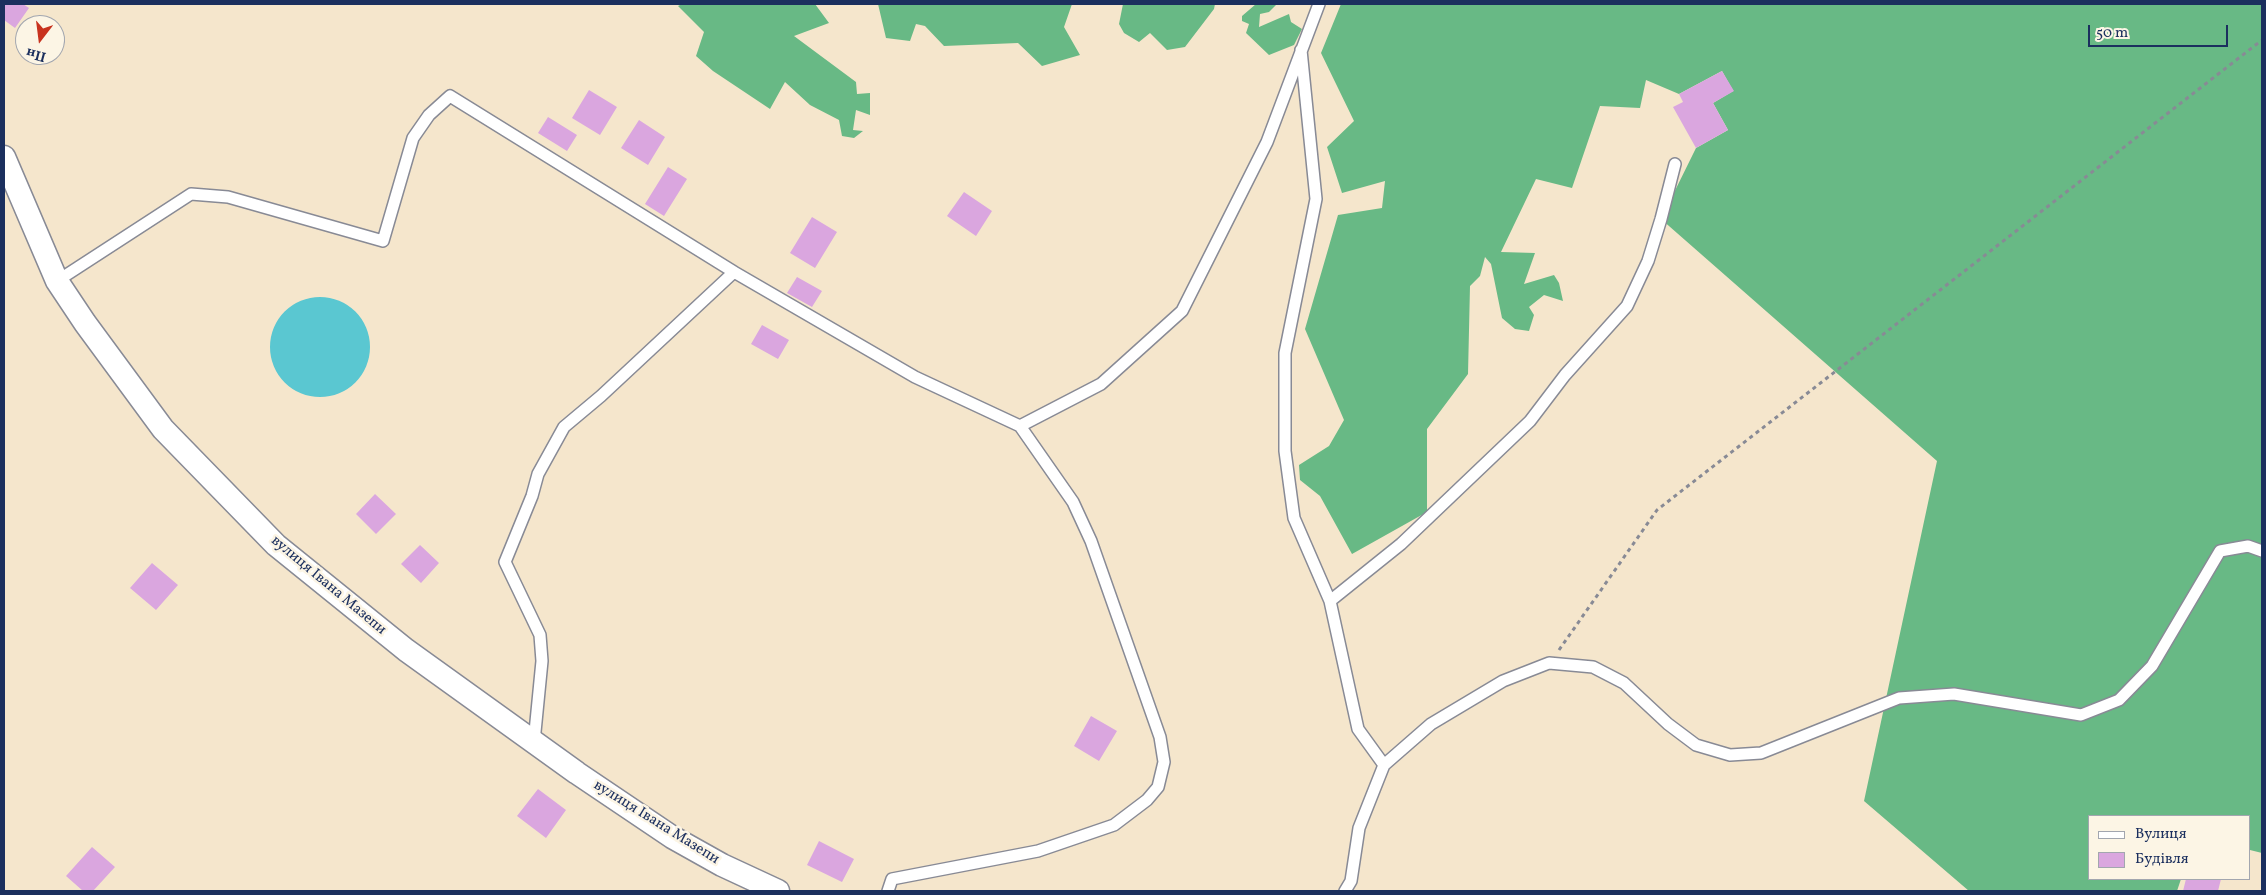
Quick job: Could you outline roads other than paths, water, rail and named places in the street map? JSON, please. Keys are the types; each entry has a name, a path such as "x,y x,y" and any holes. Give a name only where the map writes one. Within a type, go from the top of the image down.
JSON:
{"street":[{"name":"вулиця Івана Мазепи","path":"4,157 57,282 126,382 163,429 276,545 406,650 534,742 672,837 722,865 778,891"}],"lane":[{"path":"1020,426 1101,384 1182,311 1267,142 1318,4"},
{"path":"1301,50 1316,199 1285,353 1285,451 1294,518 1330,601 1358,729 1384,765"},
{"path":"57,282 191,194 228,197 383,242 413,138 429,115 450,96 734,272 915,377 1020,426 1073,502 1092,541 1160,737 1164,753 1162,777 1158,787 1147,800 1114,824 1038,851 892,879 888,891"},
{"path":"1330,601 1400,544 1530,421 1565,375 1627,306 1648,261 1675,164"},
{"path":"534,742 542,661 540,635 505,562 532,496 538,474 564,427 601,396 734,272"},
{"path":"1345,891 1351,881 1359,828 1384,765 1431,724 1502,681 1549,663 1593,667 1624,683 1668,724 1696,745 1730,755 1761,752 1899,698 1954,694 2082,715 2119,700 2152,666 2220,551 2248,546 2262,551"}],"water":[{"path":"320,297 339,300 356,311 367,328 370,347 367,366 356,383 339,394 320,397 301,394 284,383 273,366 270,347 273,328 284,311 301,300"}]}
